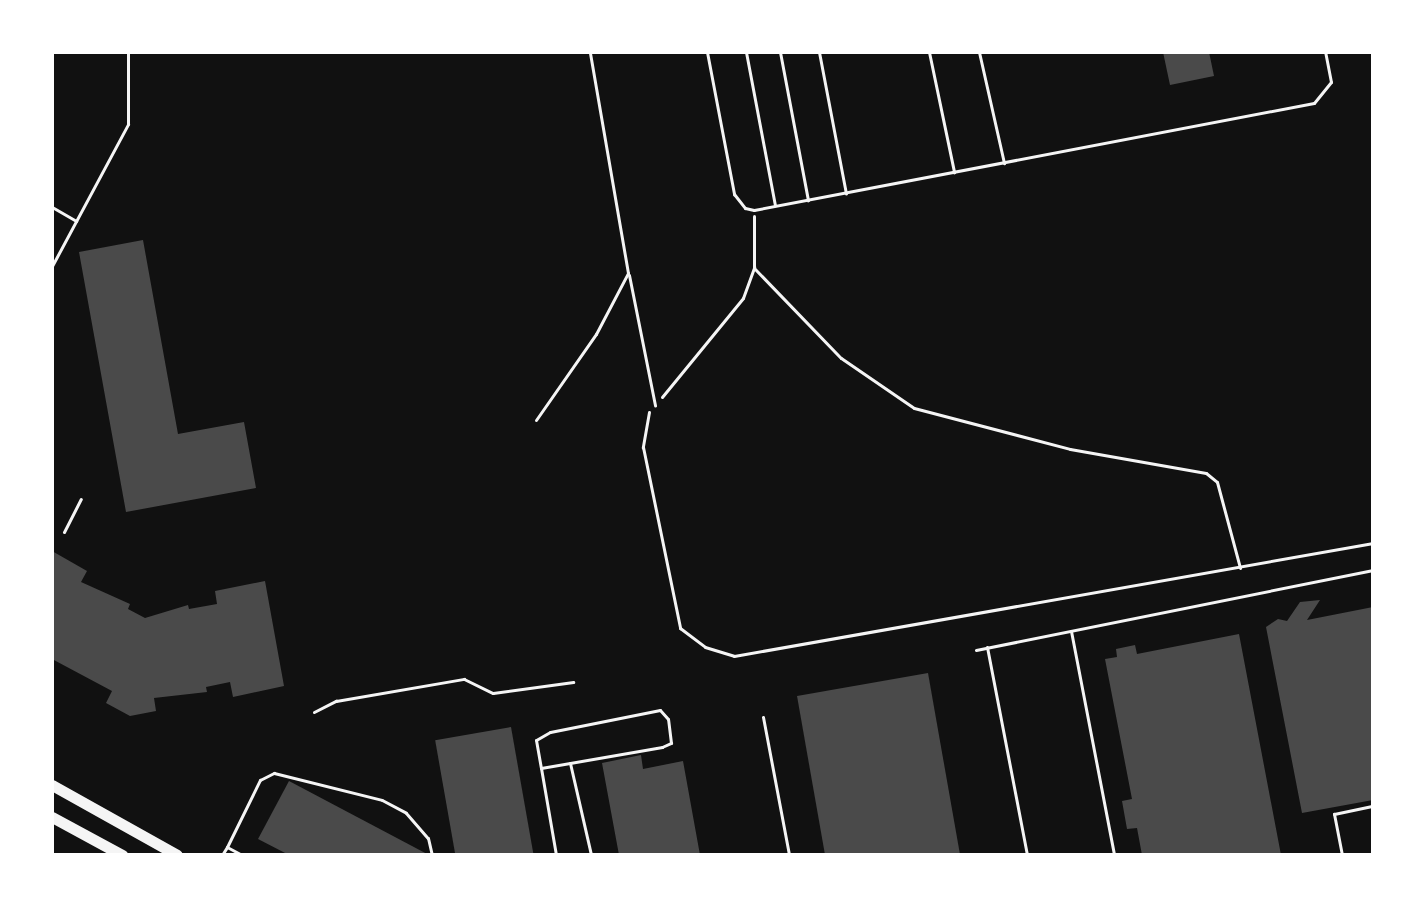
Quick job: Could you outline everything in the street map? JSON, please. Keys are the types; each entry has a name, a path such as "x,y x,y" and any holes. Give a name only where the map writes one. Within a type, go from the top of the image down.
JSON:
{"main road":[{"path":"52,785 177,855"},
{"path":"52,817 122,855"}],"lane":[{"path":"52,266 128,124 128,52"},
{"path":"590,52 628,273 655,405"},
{"path":"707,52 734,194 745,208 754,210 1314,103 1331,82 1325,52"},
{"path":"746,52 775,206"},
{"path":"780,52 808,200"},
{"path":"819,52 846,193"},
{"path":"929,52 954,172"},
{"path":"979,52 1004,163"},
{"path":"52,207 76,221"},
{"path":"536,420 596,334 628,273"},
{"path":"64,532 81,499"},
{"path":"976,650 1373,570"},
{"path":"1071,630 1114,855"},
{"path":"987,647 1027,855"},
{"path":"314,712 336,701 464,679 493,693 573,682"},
{"path":"541,768 662,747 671,743 668,719 660,710 550,732 536,740 556,855"},
{"path":"763,717 789,855"},
{"path":"570,763 591,855"},
{"path":"222,855 260,780 274,773 382,800 406,813 428,838 432,855"},
{"path":"1342,855 1334,814 1373,806"},
{"path":"227,847 242,855"}],"path":[{"path":"754,210 754,267 743,298 655,405 643,426 643,447 680,628 719,653 749,656 1373,543"},
{"path":"754,267 841,358 914,408 1070,449 1206,473 1217,482 1240,568"}],"building":[{"path":"1163,52 1209,52 1214,76 1170,85"},
{"path":"143,240 178,434 244,422 256,488 126,512 79,252"},
{"path":"52,551 87,571 81,582 130,604 128,609 145,618 188,605 189,609 217,604 215,591 265,581 284,686 233,697 230,682 206,687 207,692 154,698 156,711 130,716 106,703 112,691 52,659"},
{"path":"1320,600 1307,620 1373,607 1373,800 1302,813 1266,627 1278,619 1287,621 1300,602"},
{"path":"1239,634 1281,855 1142,855 1137,828 1127,829 1122,801 1132,799 1105,659 1117,657 1116,649 1135,645 1137,654"},
{"path":"928,673 960,855 825,855 797,696"},
{"path":"511,727 534,855 455,855 435,740"},
{"path":"641,755 643,769 683,761 700,855 619,855 602,763"},
{"path":"289,781 429,855 289,855 258,839"}]}
